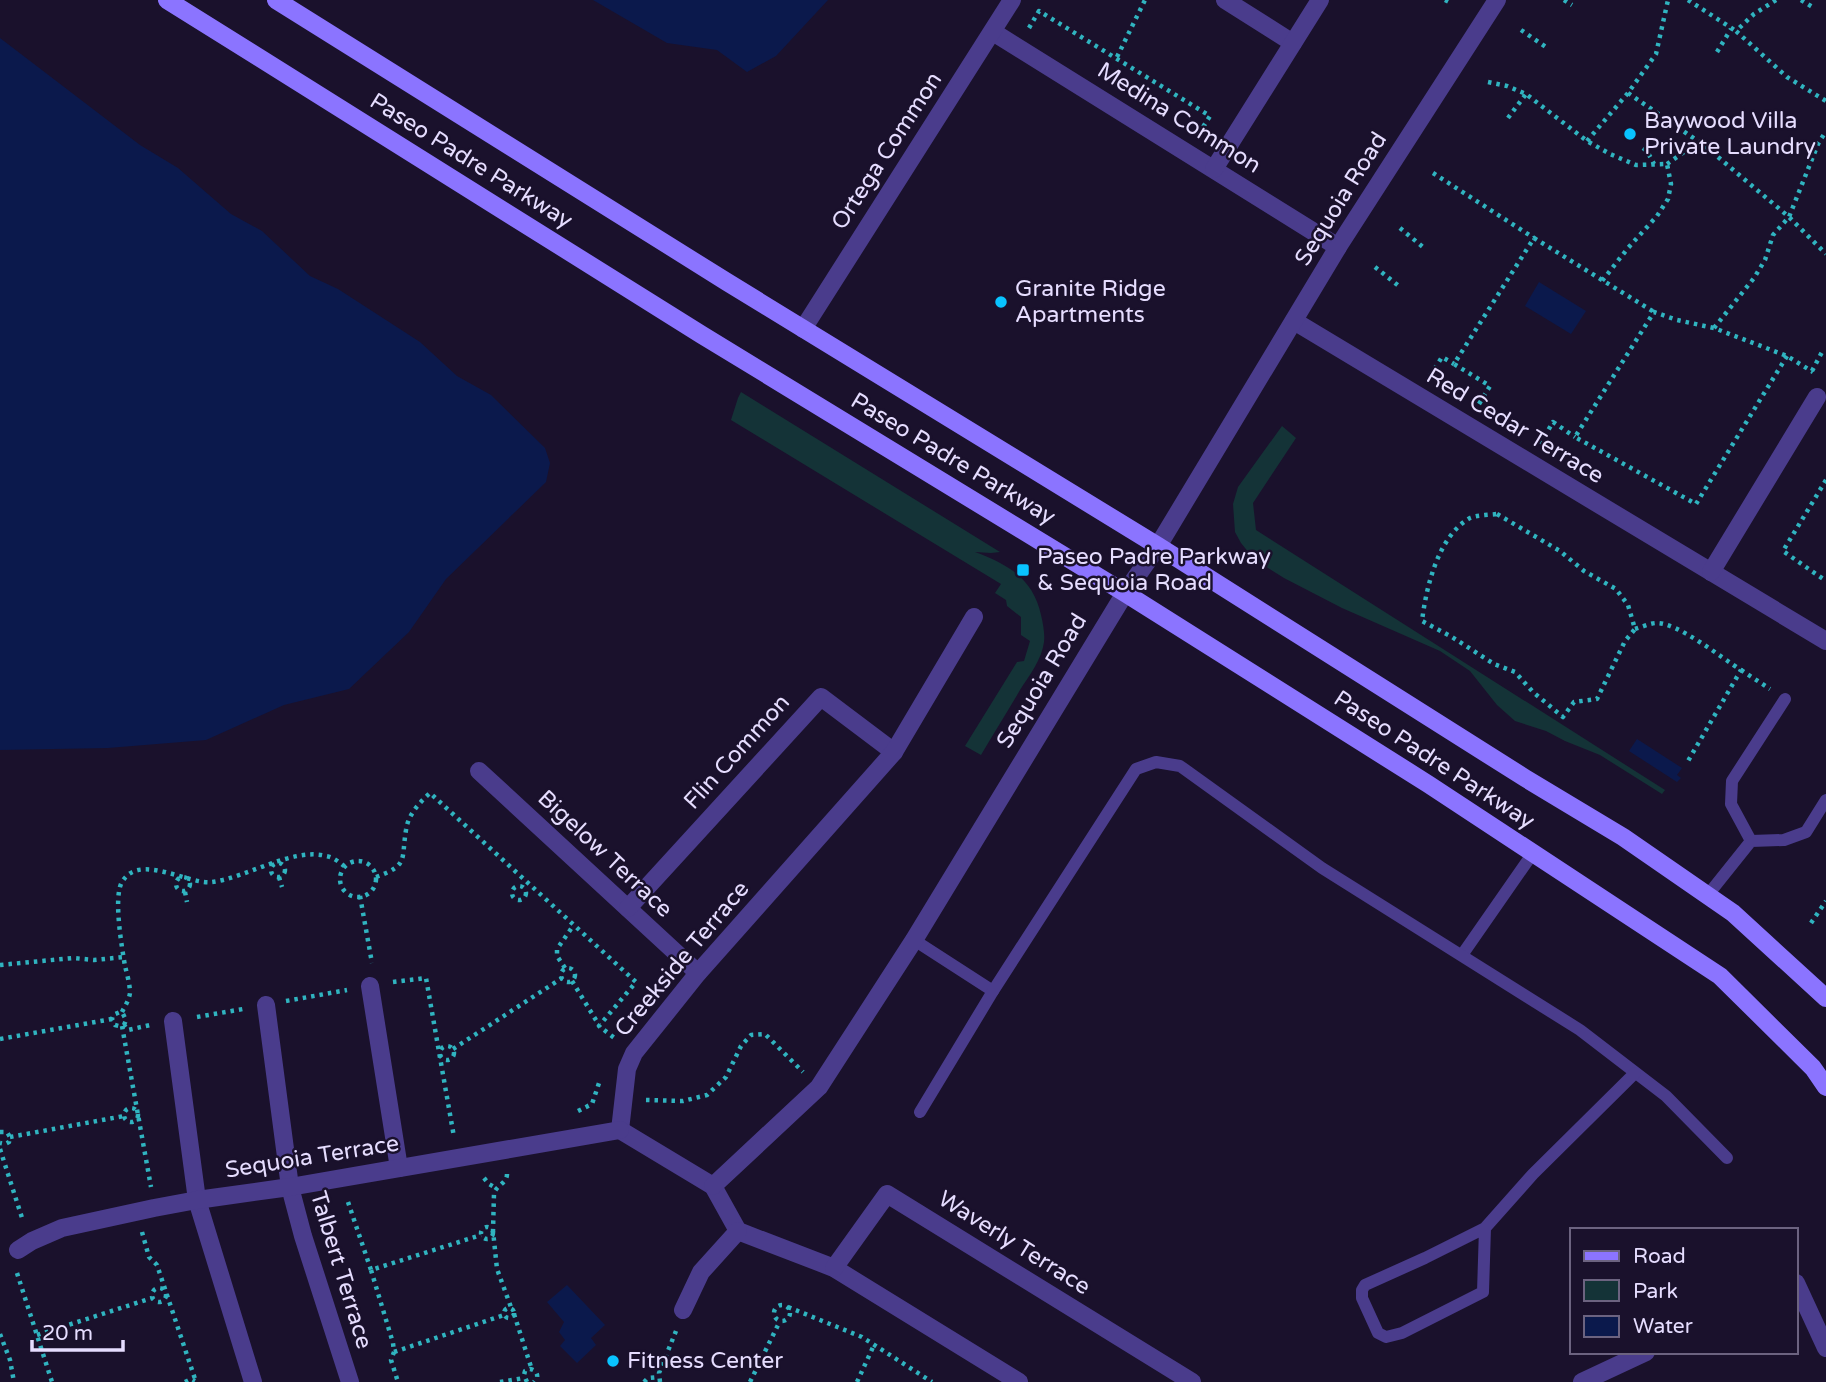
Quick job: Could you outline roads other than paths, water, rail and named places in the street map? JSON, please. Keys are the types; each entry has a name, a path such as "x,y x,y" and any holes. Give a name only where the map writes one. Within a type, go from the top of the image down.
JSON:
{"main road":[{"name":"Paseo Padre Parkway","path":"167,0 702,335 1125,593 1428,784 1720,976 1812,1068 1826,1087"},
{"name":"Paseo Padre Parkway","path":"276,0 1623,837 1733,913 1826,998"}],"street":[{"name":"Ortega Common","path":"803,329 1012,0"},
{"path":"1225,0 1293,43"},
{"path":"1214,169 1320,0"},
{"name":"Sequoia Road","path":"713,1186 819,1087 914,940 1125,593 1158,546 1338,247 1497,0"},
{"name":"Medina Common","path":"993,32 1338,247"},
{"name":"Red Cedar Terrace","path":"1294,321 1826,641"},
{"path":"1712,572 1817,397"},
{"name":"Creekside Terrace","path":"620,1130 627,1069 634,1053 698,973 894,752 974,617"},
{"name":"Flin Common","path":"628,908 821,697 894,752"},
{"name":"Bigelow Terrace","path":"479,771 698,973"},
{"path":"377,980 399,1168"},
{"name":"Talbert Terrace","path":"266,1004 290,1187 350,1382"},
{"path":"173,1021 197,1200 253,1382"},
{"path":"620,1130 713,1186 738,1231 834,1268 1018,1382"},
{"name":"Sequoia Terrace","path":"21,1253 62,1228 154,1208 620,1130"},
{"name":"Waverly Terrace","path":"834,1268 887,1194 1192,1382"},
{"path":"682,1310 701,1272 738,1231"},
{"path":"1798,1284 1826,1348"},
{"path":"1582,1382 1642,1354"}],"lane":[{"path":"1751,841 1731,804 1731,781 1785,699"},
{"path":"920,1112 993,991 1136,769 1156,762 1180,766 1322,868 1580,1030 1666,1096 1727,1158"},
{"path":"1707,896 1751,841 1784,840 1806,831 1826,800"},
{"path":"1462,955 1533,853"},
{"path":"914,940 993,991"},
{"path":"1485,1228 1483,1292 1402,1333 1386,1337 1378,1333 1362,1298 1365,1285 1485,1228 1533,1174 1636,1073"}],"water":[{"path":"593,0 828,0 776,56 747,72 717,50 667,43"},
{"path":"0,38 140,145 178,168 231,214 262,231 310,276 338,289 420,342 457,376 491,395 545,448 550,463 546,482 446,579 409,632 349,689 284,705 206,740 108,748 0,750"},
{"path":"1539,282 1586,311 1571,334 1525,306"},
{"path":"1637,739 1682,768 1677,775 1681,778 1677,782 1629,751"},
{"path":"567,1285 605,1325 591,1338 596,1345 577,1363 560,1346 565,1340 559,1332 564,1322 547,1302"}],"place":[{"name":"Baywood Villa Private Laundry","path":"1630,134"},
{"name":"Granite Ridge Apartments","path":"1001,302"},
{"name":"Paseo Padre Parkway & Sequoia Road","path":"1023,570"},
{"name":"Fitness Center","path":"613,1361"}]}
